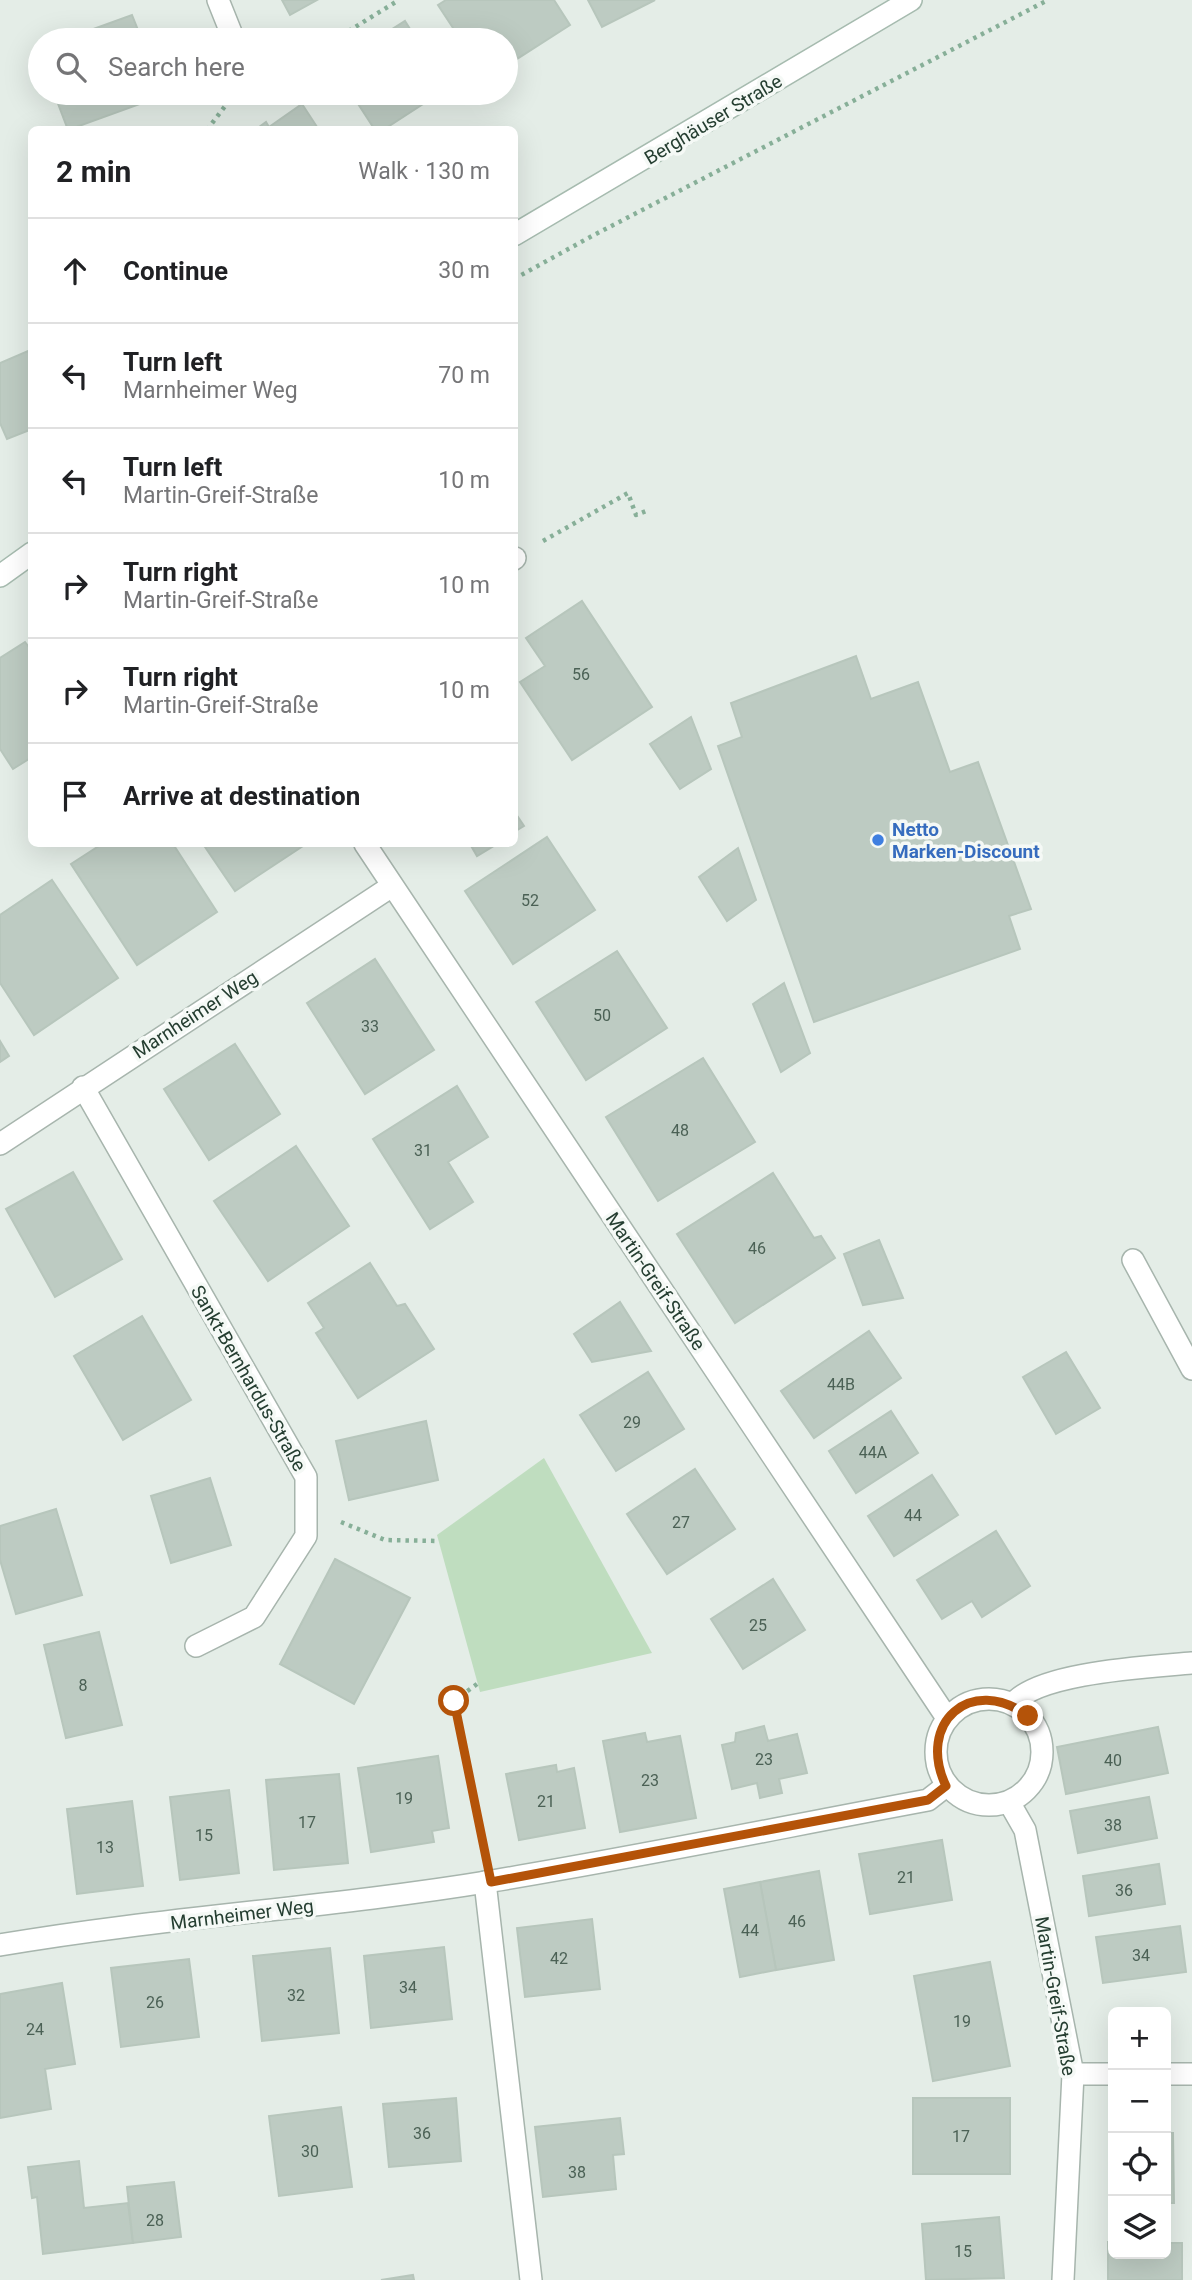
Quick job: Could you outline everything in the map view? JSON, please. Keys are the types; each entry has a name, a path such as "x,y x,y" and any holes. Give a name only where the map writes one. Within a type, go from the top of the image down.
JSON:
{"street":[{"path":"218,0 229,28"},
{"name":"Berghäuser Straße","path":"518,233 911,0"},
{"path":"0,576 28,556"},
{"name":"Martin-Greif-Straße","path":"367,847 947,1718"},
{"name":"Marnheimer Weg","path":"0,1144 392,886"},
{"name":"Sankt-Bernhardus-Straße","path":"83,1087 306,1477 306,1536 254,1617 196,1646"},
{"path":"1133,1260 1192,1369"},
{"path":"1013,1704 1022,1693 1049,1684 1106,1672 1192,1663"},
{"path":"996,1699 1013,1704 1028,1716 1038,1731 1042,1748 1040,1766 1033,1783 1009,1802 982,1805 959,1797 946,1786 938,1768 936,1751 939,1733 947,1718 961,1706 978,1700 996,1699"},
{"name":"Marnheimer Weg","path":"0,1945 81,1931 220,1918 488,1882 928,1800 946,1786"},
{"name":"Martin-Greif-Straße","path":"1009,1802 1026,1830 1073,2074 1063,2280"},
{"path":"488,1882 531,2280"},
{"path":"1073,2074 1108,2074"},
{"path":"1171,2074 1192,2074"}],"path":[{"path":"354,28 399,0"},
{"path":"518,277 604,229 1048,0"},
{"path":"210,126 226,105"},
{"path":"518,557 628,493 636,515 646,511"},
{"path":"307,1507 385,1540 438,1541"},
{"path":"477,1684 454,1701 488,1882"}],"green space":[{"path":"544,1458 652,1653 480,1692 437,1535"}],"building":[{"path":"282,0 317,0 290,15"},
{"path":"446,0 554,0 570,25 518,58 518,28 453,28 438,5"},
{"path":"588,0 655,0 602,27"},
{"path":"132,15 137,28 96,28"},
{"path":"405,21 409,28 394,28"},
{"path":"59,105 137,105 79,126 66,126"},
{"path":"303,105 316,126 270,126"},
{"path":"359,105 422,105 389,126 372,126"},
{"path":"28,351 28,431 7,439 0,423 0,363"},
{"path":"582,601 652,707 572,760 520,682 545,666 526,638"},
{"path":"25,642 28,646 28,760 13,769 0,749 0,658"},
{"name":"Netto Marken-Discount","path":"856,656 871,699 918,682 950,772 978,762 1031,909 1009,916 1020,949 814,1022 718,746 742,737 731,703"},
{"path":"691,717 711,769 680,789 650,744"},
{"path":"518,817 524,826 518,830"},
{"path":"547,837 595,910 513,964 465,891"},
{"path":"97,847 175,847 217,912 137,965 71,864"},
{"path":"205,847 301,847 235,891"},
{"path":"472,847 492,847 477,856"},
{"path":"738,848 756,900 727,921 699,877"},
{"path":"52,880 118,978 34,1035 0,983 0,915"},
{"path":"617,951 667,1028 586,1080 536,1002"},
{"path":"375,959 434,1050 365,1094 307,1003"},
{"path":"784,983 810,1053 781,1072 753,1004"},
{"path":"0,1041 9,1056 0,1062"},
{"path":"235,1044 280,1114 209,1160 164,1089"},
{"path":"703,1058 755,1142 658,1201 606,1117"},
{"path":"457,1086 488,1137 448,1162 473,1202 430,1229 373,1139"},
{"path":"296,1146 349,1226 268,1281 214,1201"},
{"path":"73,1172 122,1259 55,1297 6,1209"},
{"path":"773,1173 814,1238 821,1236 835,1258 735,1323 677,1234"},
{"path":"879,1240 903,1298 863,1305 844,1254"},
{"path":"370,1263 397,1306 405,1304 434,1349 358,1398 316,1333 324,1328 308,1303"},
{"path":"620,1302 651,1351 592,1362 574,1334"},
{"path":"142,1316 191,1400 123,1440 74,1356"},
{"path":"869,1331 901,1378 814,1438 781,1391"},
{"path":"1066,1352 1100,1408 1056,1434 1023,1377"},
{"path":"648,1372 684,1429 616,1471 580,1415"},
{"path":"891,1411 918,1453 856,1493 829,1451"},
{"path":"426,1421 438,1480 349,1500 336,1441"},
{"path":"695,1469 735,1529 667,1574 627,1514"},
{"path":"932,1475 958,1515 894,1556 868,1516"},
{"path":"210,1478 231,1545 171,1563 151,1496"},
{"path":"56,1509 82,1595 16,1614 0,1560 0,1526"},
{"path":"996,1531 1030,1586 982,1617 972,1601 942,1619 917,1580"},
{"path":"335,1559 410,1598 354,1704 280,1664"},
{"path":"773,1579 805,1630 743,1669 711,1619"},
{"path":"99,1632 122,1725 66,1738 44,1645"},
{"path":"764,1726 768,1741 797,1734 807,1773 779,1779 782,1793 760,1798 757,1783 732,1789 722,1745 735,1742 736,1733"},
{"path":"1158,1727 1168,1773 1066,1794 1057,1747"},
{"path":"645,1733 647,1742 680,1736 696,1818 620,1832 603,1741"},
{"path":"438,1756 449,1828 432,1831 434,1842 371,1852 358,1768"},
{"path":"556,1765 557,1772 574,1768 585,1828 519,1840 506,1774"},
{"path":"339,1774 348,1863 274,1870 266,1780"},
{"path":"229,1790 239,1873 180,1880 170,1797"},
{"path":"1149,1797 1157,1838 1078,1853 1070,1811"},
{"path":"132,1801 143,1886 77,1894 67,1809"},
{"path":"942,1840 952,1900 870,1914 859,1854"},
{"path":"1159,1864 1165,1904 1089,1916 1083,1876"},
{"path":"819,1871 834,1960 776,1970 760,1882"},
{"path":"760,1882 776,1970 740,1977 724,1889"},
{"path":"592,1919 600,1989 525,1997 517,1928"},
{"path":"1180,1926 1186,1972 1103,1983 1096,1937"},
{"path":"444,1947 452,2019 371,2028 364,1956"},
{"path":"330,1948 339,2033 262,2041 253,1956"},
{"path":"189,1959 199,2037 121,2047 111,1968"},
{"path":"990,1962 1010,2066 933,2081 914,1976"},
{"path":"62,1983 75,2064 45,2069 51,2109 0,2118 0,1994"},
{"path":"456,2098 461,2161 389,2167 383,2104"},
{"path":"913,2098 1010,2098 1010,2174 913,2174"},
{"path":"341,2107 352,2187 279,2196 269,2116"},
{"path":"620,2118 624,2154 613,2155 616,2189 543,2197 535,2127"},
{"path":"1171,2133 1173,2133 1174,2203 1171,2203"},
{"path":"79,2161 84,2208 128,2203 133,2243 43,2254 37,2197 32,2198 28,2167"},
{"path":"174,2182 181,2237 133,2243 127,2187"},
{"path":"999,2217 1004,2278 926,2280 922,2224"},
{"path":"1171,2243 1182,2243 1182,2280 1108,2280 1108,2259 1171,2259"},
{"path":"413,2275 414,2280 381,2280"}],"place":[{"name":"Netto Marken-Discount","path":"878,840"}],"route":[{"path":"454,1701 491,1882 928,1800 946,1786 938,1768 936,1751 939,1733 947,1718 961,1706 978,1700 996,1699 1013,1704 1028,1716"}]}
